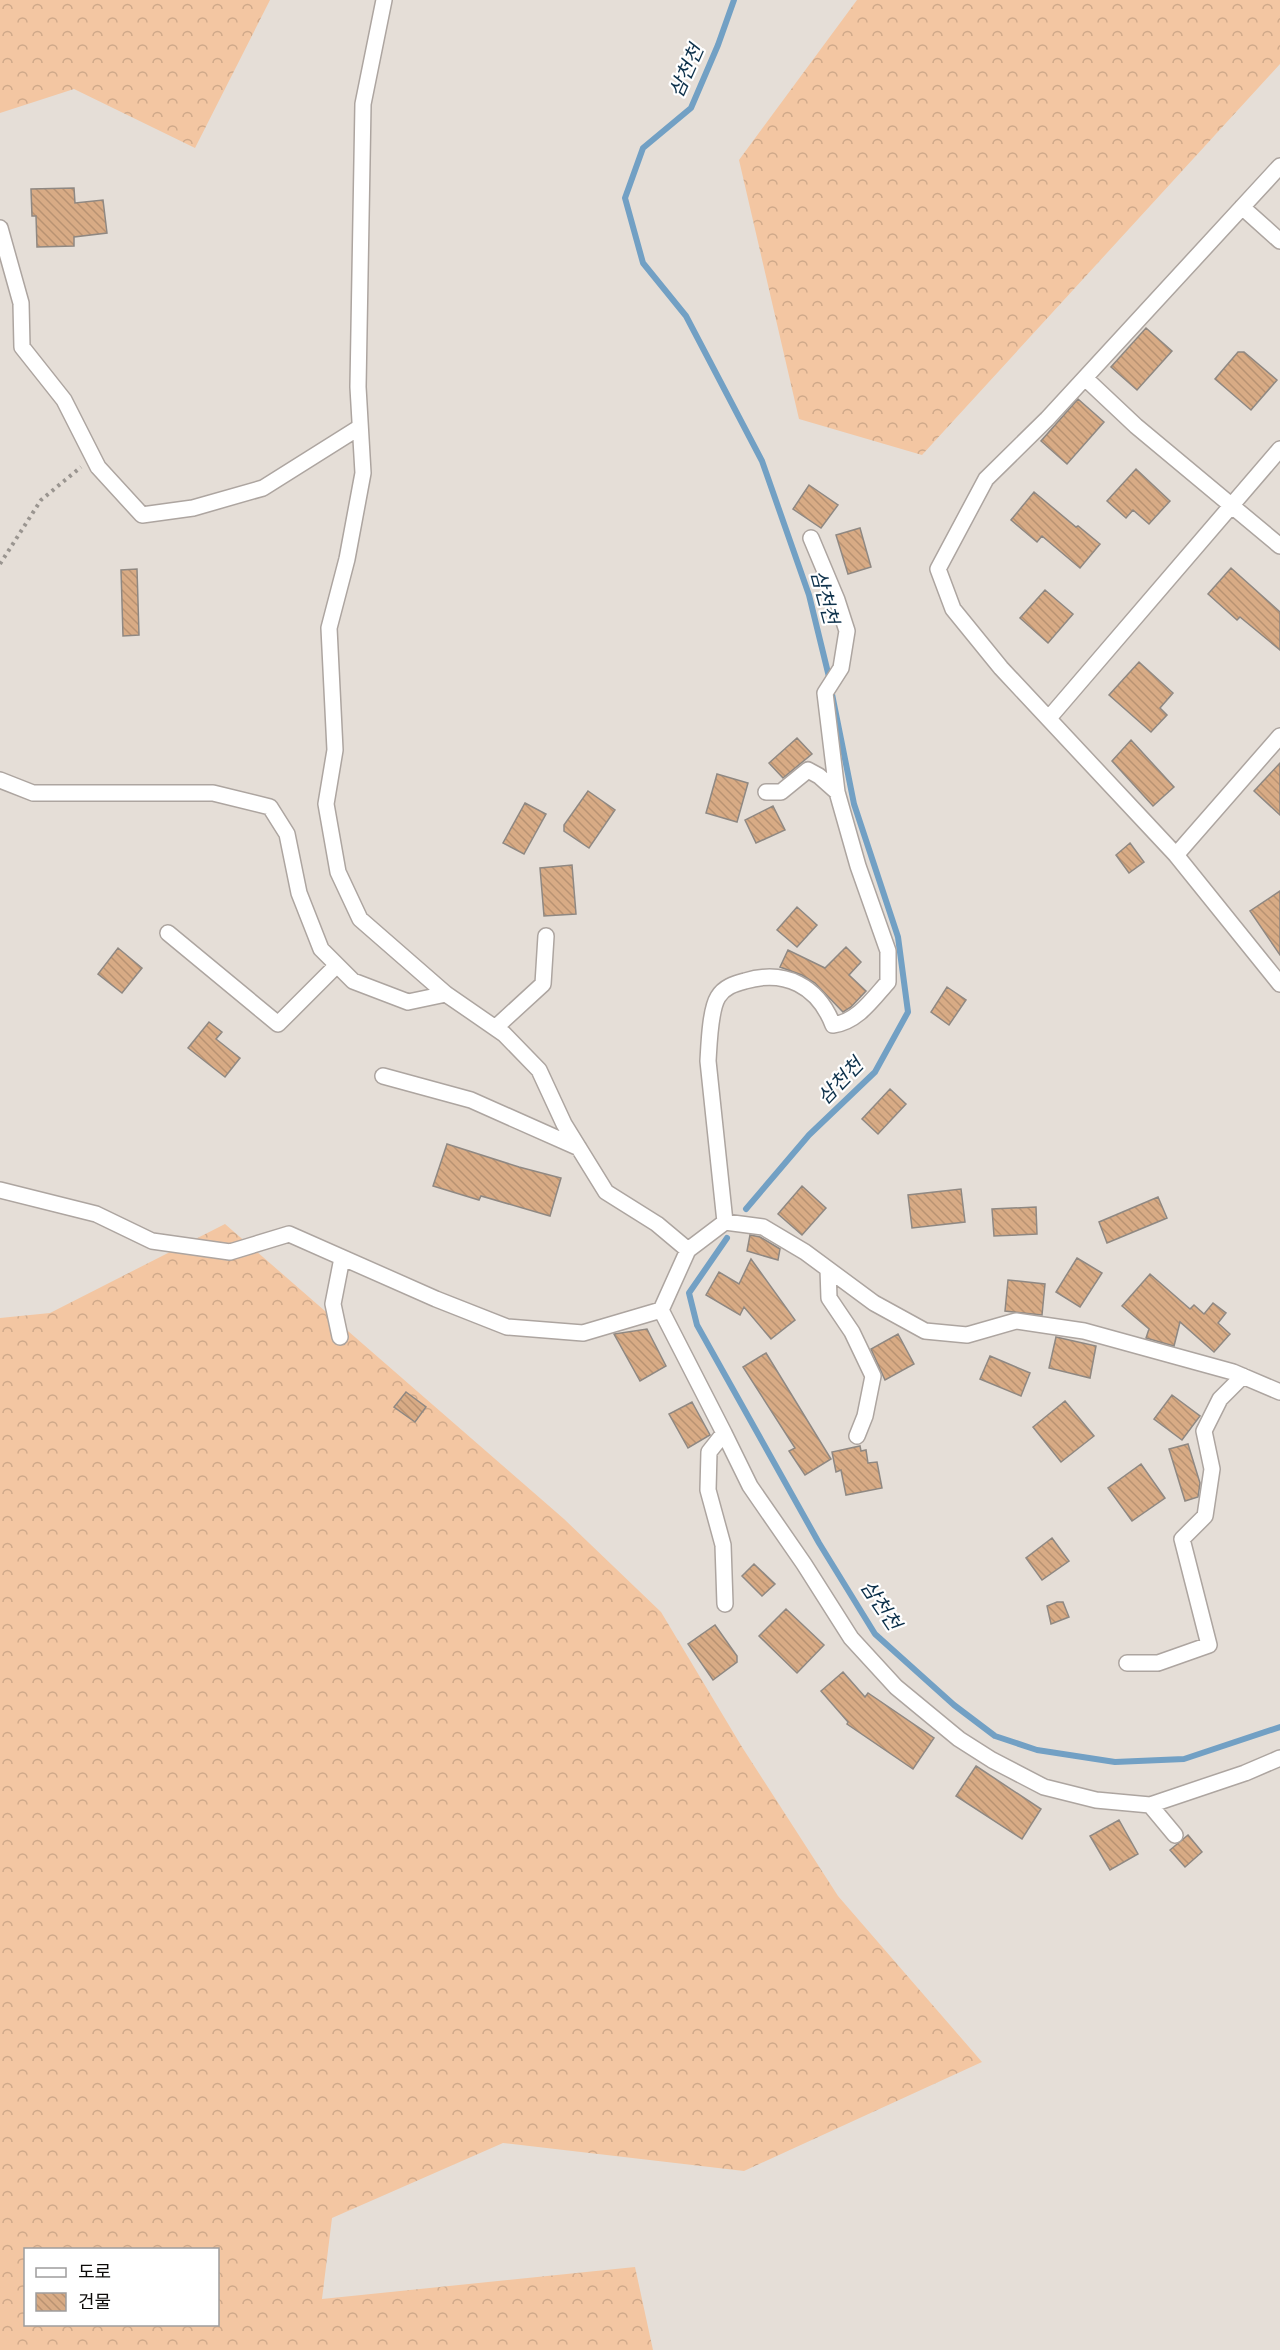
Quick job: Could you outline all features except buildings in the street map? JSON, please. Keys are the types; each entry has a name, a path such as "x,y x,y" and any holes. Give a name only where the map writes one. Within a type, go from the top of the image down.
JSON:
{"street":[{"path":"384,0 363,104 358,387 363,473 347,559 329,628 335,750 326,804 338,872 360,919 446,994 495,1028 539,1070 564,1125 606,1192 657,1224 688,1250"},
{"path":"1280,166 1085,378 986,479 938,569 953,609 1001,668 1176,855 1280,984"},
{"path":"1242,207 1280,241"},
{"path":"0,228 21,303 22,347 64,400 98,467 142,514 193,508 263,488 360,427"},
{"path":"1085,378 1136,426 1280,546"},
{"path":"1048,718 1280,449"},
{"path":"726,1222 708,1061 710,1034 717,998 728,986 754,978 786,978 803,985 826,1008 833,1025 845,1024 865,1008 888,982 888,951 858,866 837,792 825,693 839,670 847,632 812,538"},
{"path":"1176,855 1280,736"},
{"path":"766,792 781,792 808,770 819,776 837,792"},
{"path":"0,780 33,792 213,793 270,807 286,834 299,893 321,949 353,981 408,1002 446,994"},
{"path":"168,933 278,1024 337,965"},
{"path":"495,1028 543,984 546,936"},
{"path":"383,1076 471,1100 579,1148"},
{"path":"0,1190 96,1214 152,1241 230,1252 289,1234 436,1299 507,1327 583,1333 661,1310 688,1250 726,1222 763,1227 805,1252 874,1303 925,1331 968,1335 1016,1321 1084,1331 1243,1376 1280,1392"},
{"path":"340,1337 333,1304 342,1258"},
{"path":"828,1269 829,1298 852,1332 873,1376 865,1416 857,1436"},
{"path":"661,1310 750,1486 804,1564 851,1638 896,1687 959,1739 992,1760 1044,1787 1096,1800 1150,1805 1245,1773 1280,1758"},
{"path":"1127,1663 1158,1663 1209,1645 1182,1539 1205,1516 1212,1469 1204,1431 1220,1399 1243,1376"},
{"path":"724,1433 709,1452 708,1490 723,1545 725,1604"},
{"path":"1150,1805 1175,1834"}],"path":[{"path":"0,564 41,500 93,457"}],"green space":[{"path":"0,0 270,0 195,148 74,89 0,113"},
{"path":"857,0 1280,0 1280,64 922,455 799,419 739,160"},
{"path":"225,1224 564,1519 661,1612 742,1747 838,1896 982,2062 744,2171 503,2143 332,2218 322,2299 635,2267 653,2350 0,2350 0,1318 50,1313"}],"waterway":[{"name":"삼천천","path":"734,0 691,108 643,148 625,198 643,263 686,316 762,461 809,595 830,681"},
{"name":"삼천천","path":"746,1209 809,1135 875,1072 908,1012 898,937 854,804 832,694"},
{"name":"삼천천","path":"727,1238 689,1293 697,1325 819,1543 875,1634 954,1705 995,1736 1037,1750 1115,1762 1184,1759 1280,1727"}]}
